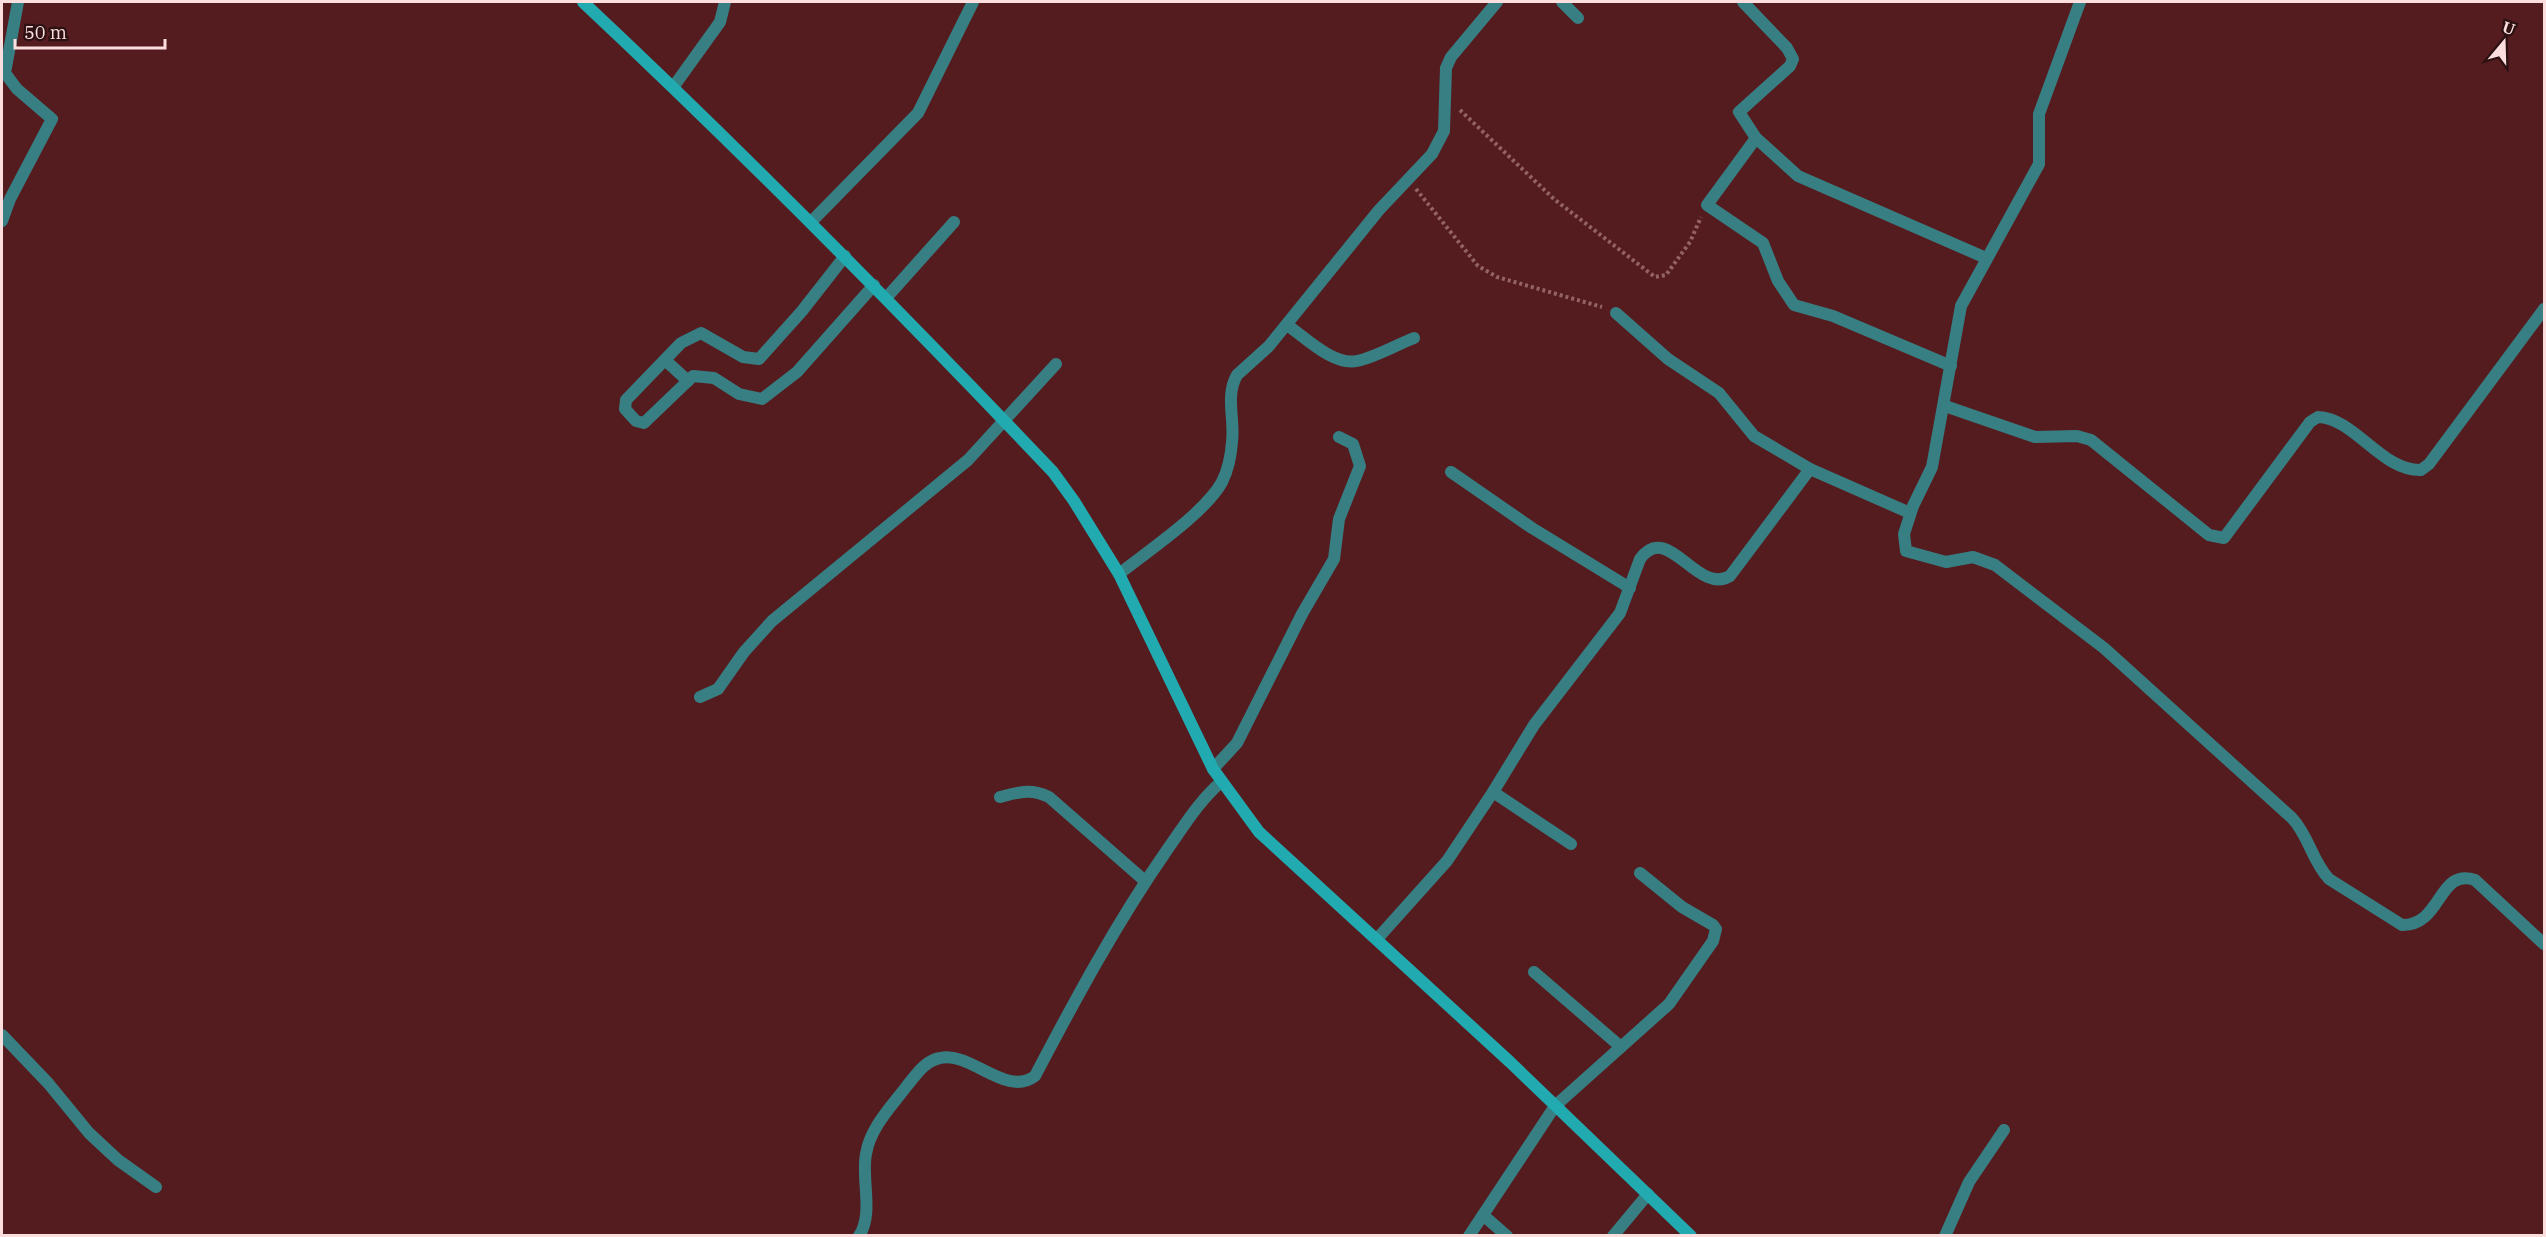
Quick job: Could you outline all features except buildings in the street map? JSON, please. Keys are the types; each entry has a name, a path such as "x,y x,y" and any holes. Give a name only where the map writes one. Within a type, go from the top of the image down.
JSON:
{"street":[{"path":"2,221 10,199 52,119 17,89 3,72 18,2"},
{"path":"583,2 674,86 887,297 1053,472 1074,501 1119,574 1221,782 1259,832 1377,939 1691,1236"},
{"path":"674,86 720,22 725,2"},
{"path":"811,222 918,113 973,2"},
{"path":"1119,574 1204,505 1220,485 1229,466 1233,439 1230,395 1232,383 1237,375 1287,325 1379,210 1432,154 1444,131 1446,68 1451,57 1497,2"},
{"path":"1562,2 1578,18"},
{"path":"1743,2 1787,48 1793,59 1790,66 1739,112 1742,120 1753,131 1756,138 1798,176 1986,258"},
{"path":"2080,2 2039,114 2039,164 1961,306 1945,406 1932,467 1910,513 1904,534 1906,551 1946,562 1973,557 1984,559 2104,648 2300,826 2321,871 2329,879 2402,925 2415,925 2423,921 2456,879 2465,877 2475,880 2544,944"},
{"path":"1756,138 1707,205 1763,243 1773,272 1794,305 1833,316 1951,366"},
{"path":"887,297 954,222"},
{"path":"845,256 802,311 759,359 743,357 701,333 681,343 626,400 625,409 636,421 644,423 693,376 714,378 739,394 762,399 797,372 874,285"},
{"path":"1945,406 2035,437 2077,436 2091,440 2209,536 2224,538 2310,422 2318,417 2334,421 2400,466 2421,470 2429,464 2544,309"},
{"path":"1616,314 1668,359 1719,393 1754,436 1810,470 1910,513"},
{"path":"1287,325 1332,356 1344,360 1356,361 1414,338"},
{"path":"665,360 688,381"},
{"path":"700,697 718,689 744,652 772,621 968,460 1056,364"},
{"path":"1214,769 1237,743 1302,614 1334,559 1339,519 1360,466 1353,444 1339,437"},
{"path":"1377,939 1447,861 1534,725 1620,613 1640,559 1645,552 1661,547 1671,550 1709,579 1723,580 1730,576 1810,470"},
{"path":"1451,472 1532,528 1630,588"},
{"path":"859,1236 866,1214 864,1170 870,1138 878,1123 923,1066 941,1057 953,1058 1011,1081 1030,1080 1035,1076 1082,986 1145,881 1203,799 1221,782"},
{"path":"1000,797 1024,790 1037,791 1049,797 1145,881"},
{"path":"1493,792 1570,844"},
{"path":"1469,1236 1555,1106 1679,993 1713,941 1716,929 1640,873"},
{"path":"1534,972 1621,1047"},
{"path":"2,1035 48,1083 89,1133 118,1160 156,1187"},
{"path":"1945,1236 1969,1182 2004,1130"},
{"path":"1613,1236 1648,1194"},
{"path":"1483,1215 1507,1236"}],"path":[{"path":"1444,95 1554,199 1655,278 1666,275 1690,243 1707,205"},
{"path":"1408,179 1478,266 1497,277 1596,304 1616,314"}]}
